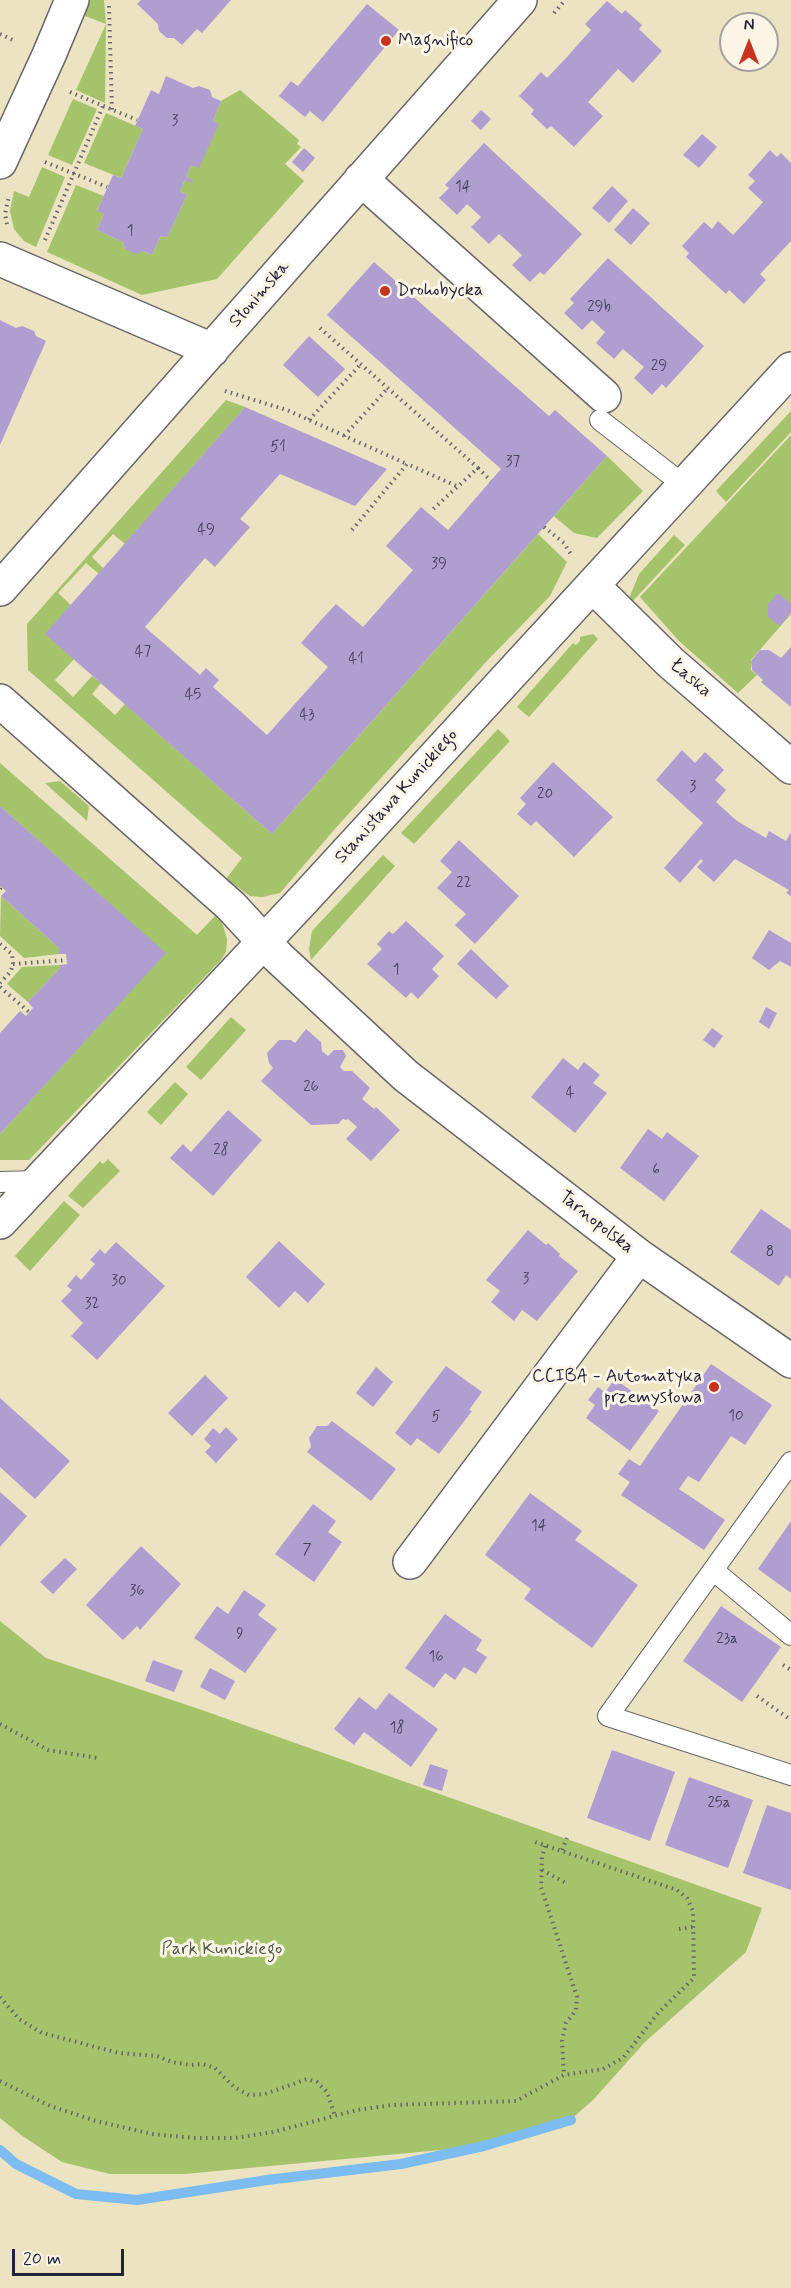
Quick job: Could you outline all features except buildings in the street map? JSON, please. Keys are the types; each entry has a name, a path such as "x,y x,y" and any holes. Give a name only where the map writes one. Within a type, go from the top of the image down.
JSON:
{"street":[{"path":"0,162 72,0"},
{"name":"Słonimska","path":"0,589 520,0"},
{"path":"362,179 602,408"},
{"path":"0,259 212,350"},
{"name":"Stanisława Kunickiego","path":"0,1222 265,941 791,369"},
{"name":"Łaska","path":"592,586 670,662 791,767"},
{"name":"Tarnopolska","path":"0,701 231,906 278,957 406,1076 639,1256 410,1562"},
{"path":"639,1256 791,1361"}],"lane":[{"path":"602,408 685,486"},
{"path":"0,1182 39,1181"},
{"path":"791,1462 608,1716 791,1775"},
{"path":"713,1570 791,1635"}],"path":[{"path":"109,0 112,110"},
{"path":"0,34 18,43"},
{"path":"38,80 138,120"},
{"path":"44,244 104,106"},
{"path":"45,162 107,187"},
{"path":"320,328 491,481"},
{"path":"309,420 361,364"},
{"path":"344,436 388,388"},
{"path":"225,391 287,410 459,487"},
{"path":"352,530 407,464"},
{"path":"432,510 478,468"},
{"path":"544,527 564,543"},
{"path":"0,944 12,954 13,964 11,971 0,985 29,1012"},
{"path":"13,964 66,960"},
{"path":"783,1665 791,1670"},
{"path":"757,1696 791,1720"},
{"path":"0,1724 48,1750 98,1758"},
{"path":"562,1850 567,1838"},
{"path":"0,2081 50,2106 96,2121 152,2134 194,2138 235,2138 273,2132 357,2110 393,2105 516,2101 564,2075 603,2069 623,2058 658,2013 694,1978 690,1905 687,1898 678,1890 535,1842"},
{"path":"545,1845 541,1887 577,1997 576,2010 566,2023 562,2040 564,2075"},
{"path":"542,1870 566,1883"},
{"path":"679,1929 693,1927"},
{"path":"0,1997 19,2019 42,2033 119,2053 151,2055 190,2065 203,2064 215,2068 234,2087 249,2095 265,2094 307,2079 317,2082 327,2092 335,2116"}],"green space":[{"path":"89,0 104,0 106,24 80,14"},
{"path":"106,24 105,103 76,90"},
{"path":"240,90 299,140 297,144 301,147 285,164 304,181 217,279 142,295 47,252 76,185 104,196 97,210 104,214 97,230 123,242 125,249 143,251 152,255 161,236 167,238 187,195 180,191 185,180 192,182 193,180 186,177 191,165 218,124 213,121 221,101"},
{"path":"73,99 97,109 72,165 48,155"},
{"path":"106,113 143,129 121,178 84,163"},
{"path":"42,167 65,177 36,247 24,241 14,229 10,211 14,191 29,197"},
{"path":"226,400 245,407 125,544 113,534 92,557 103,568 99,574 86,563 58,593 71,605 46,634 74,659 55,680 73,697 92,676 101,683 92,694 115,715 125,704 272,834 538,534 567,562 550,596 485,663 280,893 262,897 250,896 226,879 242,858 28,670 27,624"},
{"path":"791,411 791,432 726,502 716,491"},
{"path":"791,435 791,614 751,660 751,670 757,675 738,693 679,641 640,597"},
{"path":"607,456 643,491 597,538 574,533 554,516"},
{"path":"674,535 685,545 631,603 630,596 639,574"},
{"path":"593,634 598,639 529,717 517,707 573,643 576,645 580,637"},
{"path":"498,729 510,741 414,844 401,833"},
{"path":"0,763 197,935 215,916 222,922 227,939 226,952 221,960 29,1160 0,1160 0,1134 165,953 0,806"},
{"path":"60,781 89,806 87,821 45,783"},
{"path":"383,855 395,866 311,960 309,949 312,931"},
{"path":"1,896 59,948 59,954 24,958 0,936"},
{"path":"60,965 60,968 28,1002 7,984 22,967"},
{"path":"231,1017 246,1030 201,1080 186,1067"},
{"path":"175,1082 188,1094 161,1125 147,1112"},
{"path":"108,1159 120,1171 83,1208 68,1196 100,1161 103,1164"},
{"path":"64,1201 80,1215 30,1271 15,1256"},
{"name":"Park Kunickiego","path":"0,1621 46,1658 199,1709 762,1908 746,1952 645,2042 593,2100 561,2128 507,2143 484,2146 184,2174 110,2174 62,2162 0,2118"}],"waterway":[{"path":"0,2150 16,2164 76,2194 137,2200 267,2180 401,2164 484,2146 571,2120"}],"place":[{"name":"Magnifico","path":"386,41"},
{"name":"Drohobycka","path":"385,291"},
{"name":"CCIBA - Automatyka przemysłowa","path":"714,1387"}]}
